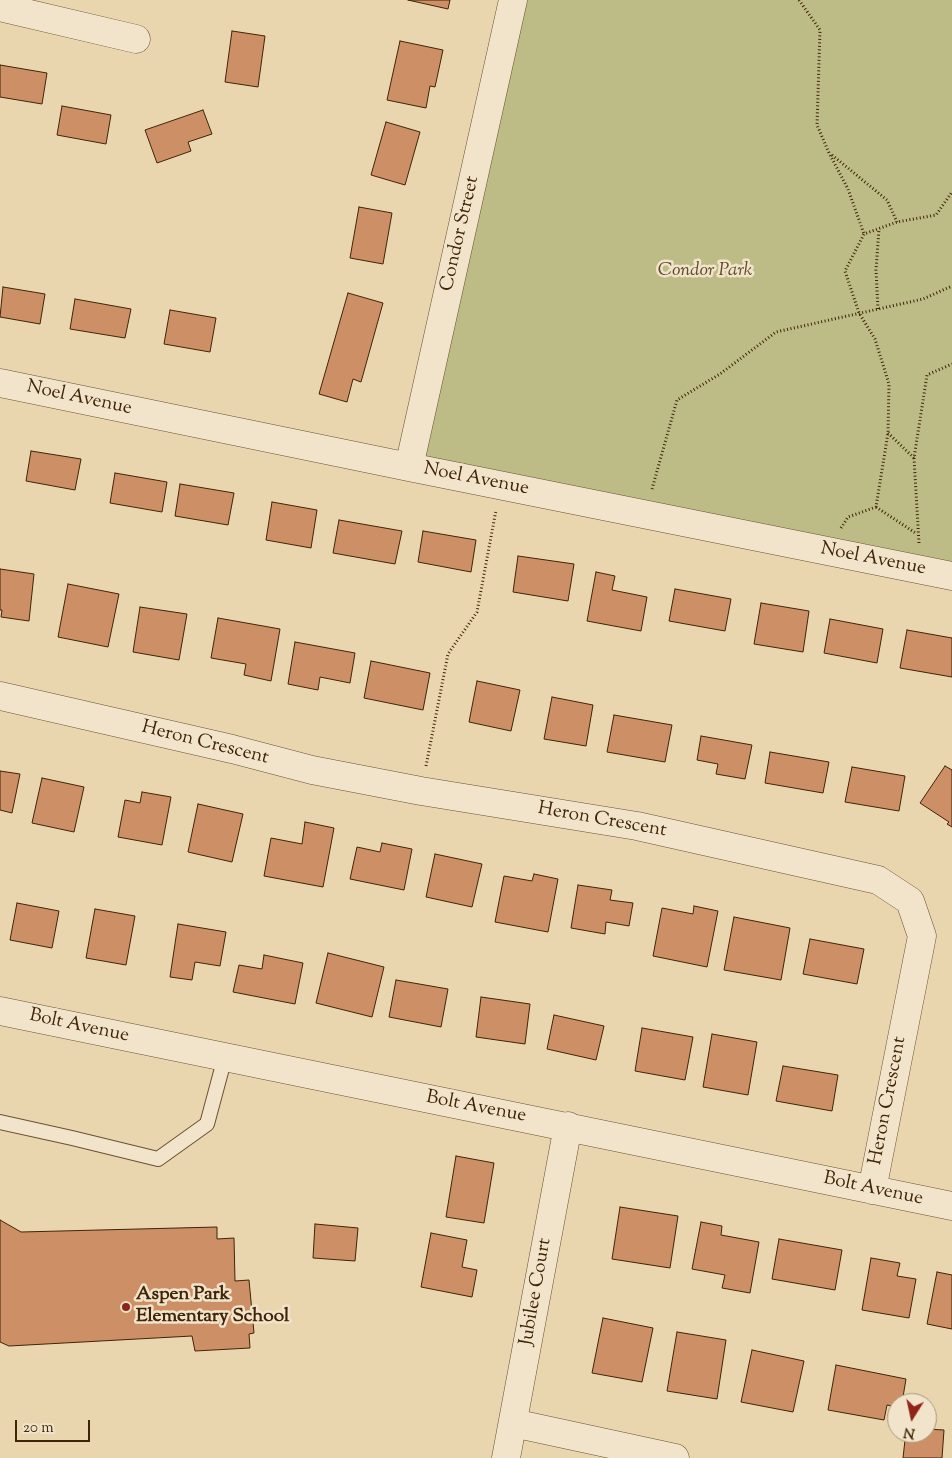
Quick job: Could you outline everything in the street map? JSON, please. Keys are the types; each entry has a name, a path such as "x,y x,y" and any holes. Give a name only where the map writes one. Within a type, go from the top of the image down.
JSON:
{"street":[{"name":"Condor Street","path":"409,467 513,0"},
{"path":"0,7 136,39"},
{"name":"Noel Avenue","path":"0,383 952,576"},
{"name":"Heron Crescent","path":"0,696 232,749 312,770 421,791 657,830 878,880 910,901 922,936 872,1190"},
{"name":"Bolt Avenue","path":"0,1011 952,1206"},
{"name":"Jubilee Court","path":"506,1458 568,1126"},
{"path":"513,1423 675,1458"}],"lane":[{"path":"0,1122 158,1159 207,1124 226,1057"}],"path":[{"path":"799,0 820,30 817,125 848,189 864,234"},
{"path":"829,153 887,200 897,222"},
{"path":"876,507 888,432 889,384 875,339 859,313 845,271 864,234 897,222 936,215 952,192"},
{"path":"878,309 876,270 879,229"},
{"path":"646,514 676,400 720,374 776,332 923,299 952,286"},
{"path":"922,570 917,534 914,458 927,375 952,364"},
{"path":"888,432 914,458"},
{"path":"421,791 448,654 477,612 501,485"},
{"path":"876,507 917,534"},
{"path":"827,550 848,517 876,507"}],"green space":[{"name":"Condor Park","path":"513,0 952,0 952,576 409,467"}],"building":[{"path":"408,0 450,0 448,9"},
{"path":"232,31 265,36 258,87 225,82"},
{"path":"400,41 443,50 435,87 430,86 426,108 387,100"},
{"path":"0,65 47,73 42,104 0,97"},
{"path":"62,106 111,115 106,144 57,135"},
{"path":"203,110 212,134 188,142 191,151 157,163 145,130"},
{"path":"386,122 420,132 405,185 371,175"},
{"path":"359,207 392,213 383,264 350,258"},
{"path":"3,287 45,294 40,324 0,317"},
{"path":"348,293 383,303 361,382 353,379 347,402 319,394"},
{"path":"75,299 131,309 125,338 70,329"},
{"path":"170,310 216,318 210,352 164,344"},
{"path":"31,451 81,459 75,490 26,481"},
{"path":"115,473 167,482 162,512 110,503"},
{"path":"180,484 234,493 228,525 175,516"},
{"path":"272,502 317,510 311,548 266,540"},
{"path":"339,520 402,531 395,564 333,553"},
{"path":"423,531 476,540 471,572 418,562"},
{"path":"518,556 574,564 568,601 513,592"},
{"path":"0,569 34,574 29,621 1,617"},
{"path":"596,572 615,576 612,590 647,597 641,631 587,621"},
{"path":"68,584 119,594 108,647 58,637"},
{"path":"675,589 731,599 725,631 669,621"},
{"path":"761,603 809,611 803,652 754,644"},
{"path":"140,607 187,614 179,660 133,652"},
{"path":"218,618 280,629 271,681 244,675 246,664 211,658"},
{"path":"830,619 883,629 877,663 824,653"},
{"path":"907,630 952,638 952,677 900,668"},
{"path":"295,642 355,653 350,683 320,677 318,690 288,684"},
{"path":"371,661 430,673 423,710 364,698"},
{"path":"477,681 520,690 511,731 469,722"},
{"path":"552,697 593,705 586,746 544,739"},
{"path":"614,715 672,725 665,762 607,752"},
{"path":"701,736 752,745 745,779 716,774 718,764 697,760"},
{"path":"770,752 829,762 823,793 765,783"},
{"path":"945,766 952,770 952,827 947,824 949,822 920,803"},
{"path":"852,767 905,776 899,811 845,802"},
{"path":"0,771 20,774 12,813 0,810"},
{"path":"42,778 84,787 74,832 32,823"},
{"path":"142,792 171,797 162,845 118,837 125,800 140,803"},
{"path":"198,804 243,814 232,862 188,852"},
{"path":"305,822 334,828 323,887 264,876 271,838 302,844"},
{"path":"382,843 412,849 404,890 350,879 357,847 380,852"},
{"path":"435,854 482,864 472,907 426,897"},
{"path":"534,874 558,879 548,932 495,922 504,876 532,881"},
{"path":"578,885 612,890 610,900 633,903 629,926 606,922 605,934 571,928"},
{"path":"17,903 59,911 52,948 10,940"},
{"path":"694,906 718,911 707,967 653,956 662,908 693,914"},
{"path":"95,909 135,916 126,965 86,958"},
{"path":"734,917 790,928 781,980 724,970"},
{"path":"178,924 226,932 220,966 195,962 192,980 170,977"},
{"path":"810,939 864,949 857,984 803,974"},
{"path":"328,953 384,967 372,1017 316,1003"},
{"path":"264,955 303,963 295,1004 233,992 239,965 262,969"},
{"path":"396,980 448,989 441,1027 389,1017"},
{"path":"481,997 530,1004 525,1044 476,1037"},
{"path":"554,1015 604,1026 596,1060 547,1049"},
{"path":"642,1028 693,1037 685,1080 635,1071"},
{"path":"712,1034 757,1042 748,1095 703,1087"},
{"path":"783,1066 838,1075 832,1111 776,1101"},
{"path":"456,1156 494,1163 484,1223 446,1217"},
{"path":"620,1207 678,1216 670,1268 612,1259"},
{"name":"Aspen Park Elementary School","path":"0,1220 21,1232 217,1227 217,1239 234,1238 235,1281 249,1280 254,1333 249,1334 250,1348 195,1351 192,1336 9,1346 0,1342"},
{"path":"701,1222 722,1226 721,1235 759,1242 750,1293 722,1288 725,1275 692,1269"},
{"path":"315,1224 358,1228 355,1261 313,1258"},
{"path":"431,1233 467,1240 462,1267 477,1270 472,1297 421,1287"},
{"path":"779,1239 842,1250 835,1290 772,1279"},
{"path":"871,1258 900,1263 897,1276 916,1279 909,1318 862,1310"},
{"path":"937,1272 952,1275 952,1329 927,1324"},
{"path":"603,1318 653,1328 642,1382 592,1373"},
{"path":"677,1332 726,1340 717,1399 667,1391"},
{"path":"752,1350 804,1361 793,1412 741,1402"},
{"path":"836,1365 906,1379 904,1393 887,1393 884,1420 828,1410"},
{"path":"937,1430 944,1430 942,1458 903,1458 905,1443 937,1443"}],"place":[{"name":"Aspen Park Elementary School","path":"126,1307"}]}
